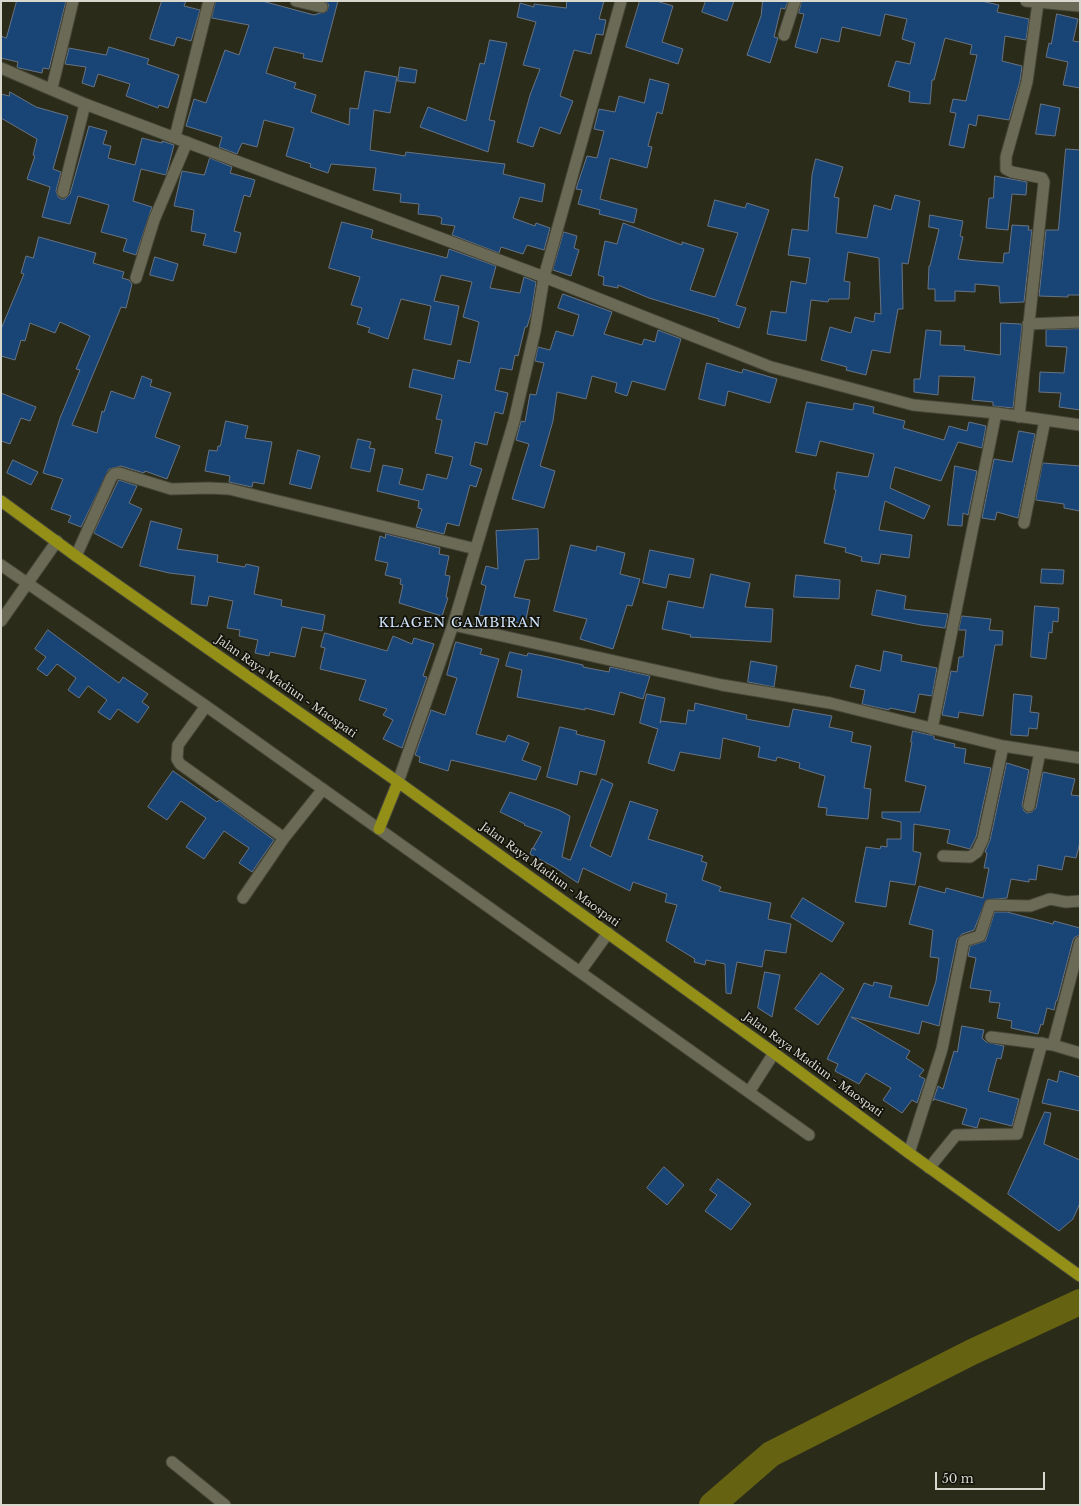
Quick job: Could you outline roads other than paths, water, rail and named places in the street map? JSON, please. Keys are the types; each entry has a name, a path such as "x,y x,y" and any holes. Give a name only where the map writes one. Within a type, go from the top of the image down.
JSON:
{"highway":[{"name":"Jalan Raya Madiun - Maospati","path":"1,502 398,782 774,1052 929,1168 1080,1276"},
{"path":"379,829 398,782"}],"street":[{"path":"52,88 73,1"},
{"path":"175,137 208,1"},
{"path":"296,1 322,7"},
{"path":"398,782 453,625 514,421 535,331 544,277 621,1"},
{"path":"784,35 794,1"},
{"path":"1026,1 1080,6"},
{"path":"1019,416 1044,182 1042,178 1012,172 1006,169 1006,157 1045,3"},
{"path":"1,68 52,88 85,104 544,277 770,367 913,405 996,413 1080,424"},
{"path":"63,192 85,104"},
{"path":"136,278 154,220 187,142"},
{"path":"1028,324 1080,322"},
{"path":"932,729 996,413"},
{"path":"1024,523 1045,420"},
{"path":"76,556 111,478 114,474 119,473 170,490 209,488 229,489 476,549"},
{"path":"1,621 57,541"},
{"path":"1,565 206,706 809,1135"},
{"path":"453,625 722,684 830,703 1003,746 1080,758"},
{"path":"206,706 178,745 177,759 180,764 284,838"},
{"path":"943,856 970,858 977,852 983,839 1003,746"},
{"path":"1029,806 1040,752"},
{"path":"243,898 284,838 323,789"},
{"path":"909,1153 942,1049 964,941 980,936 990,905 1030,906 1050,899 1066,902 1080,901"},
{"path":"580,972 608,933"},
{"path":"929,1168 956,1135 1017,1134 1048,1044 1080,942"},
{"path":"991,1037 1048,1044 1080,1053"},
{"path":"749,1092 774,1052"},
{"path":"172,1462 226,1505"}],"waterway":[{"path":"712,1505 771,1454 972,1352 1080,1302"}],"district":[{"name":"KLAGEN GAMBIRAN","path":"460,623"}]}
